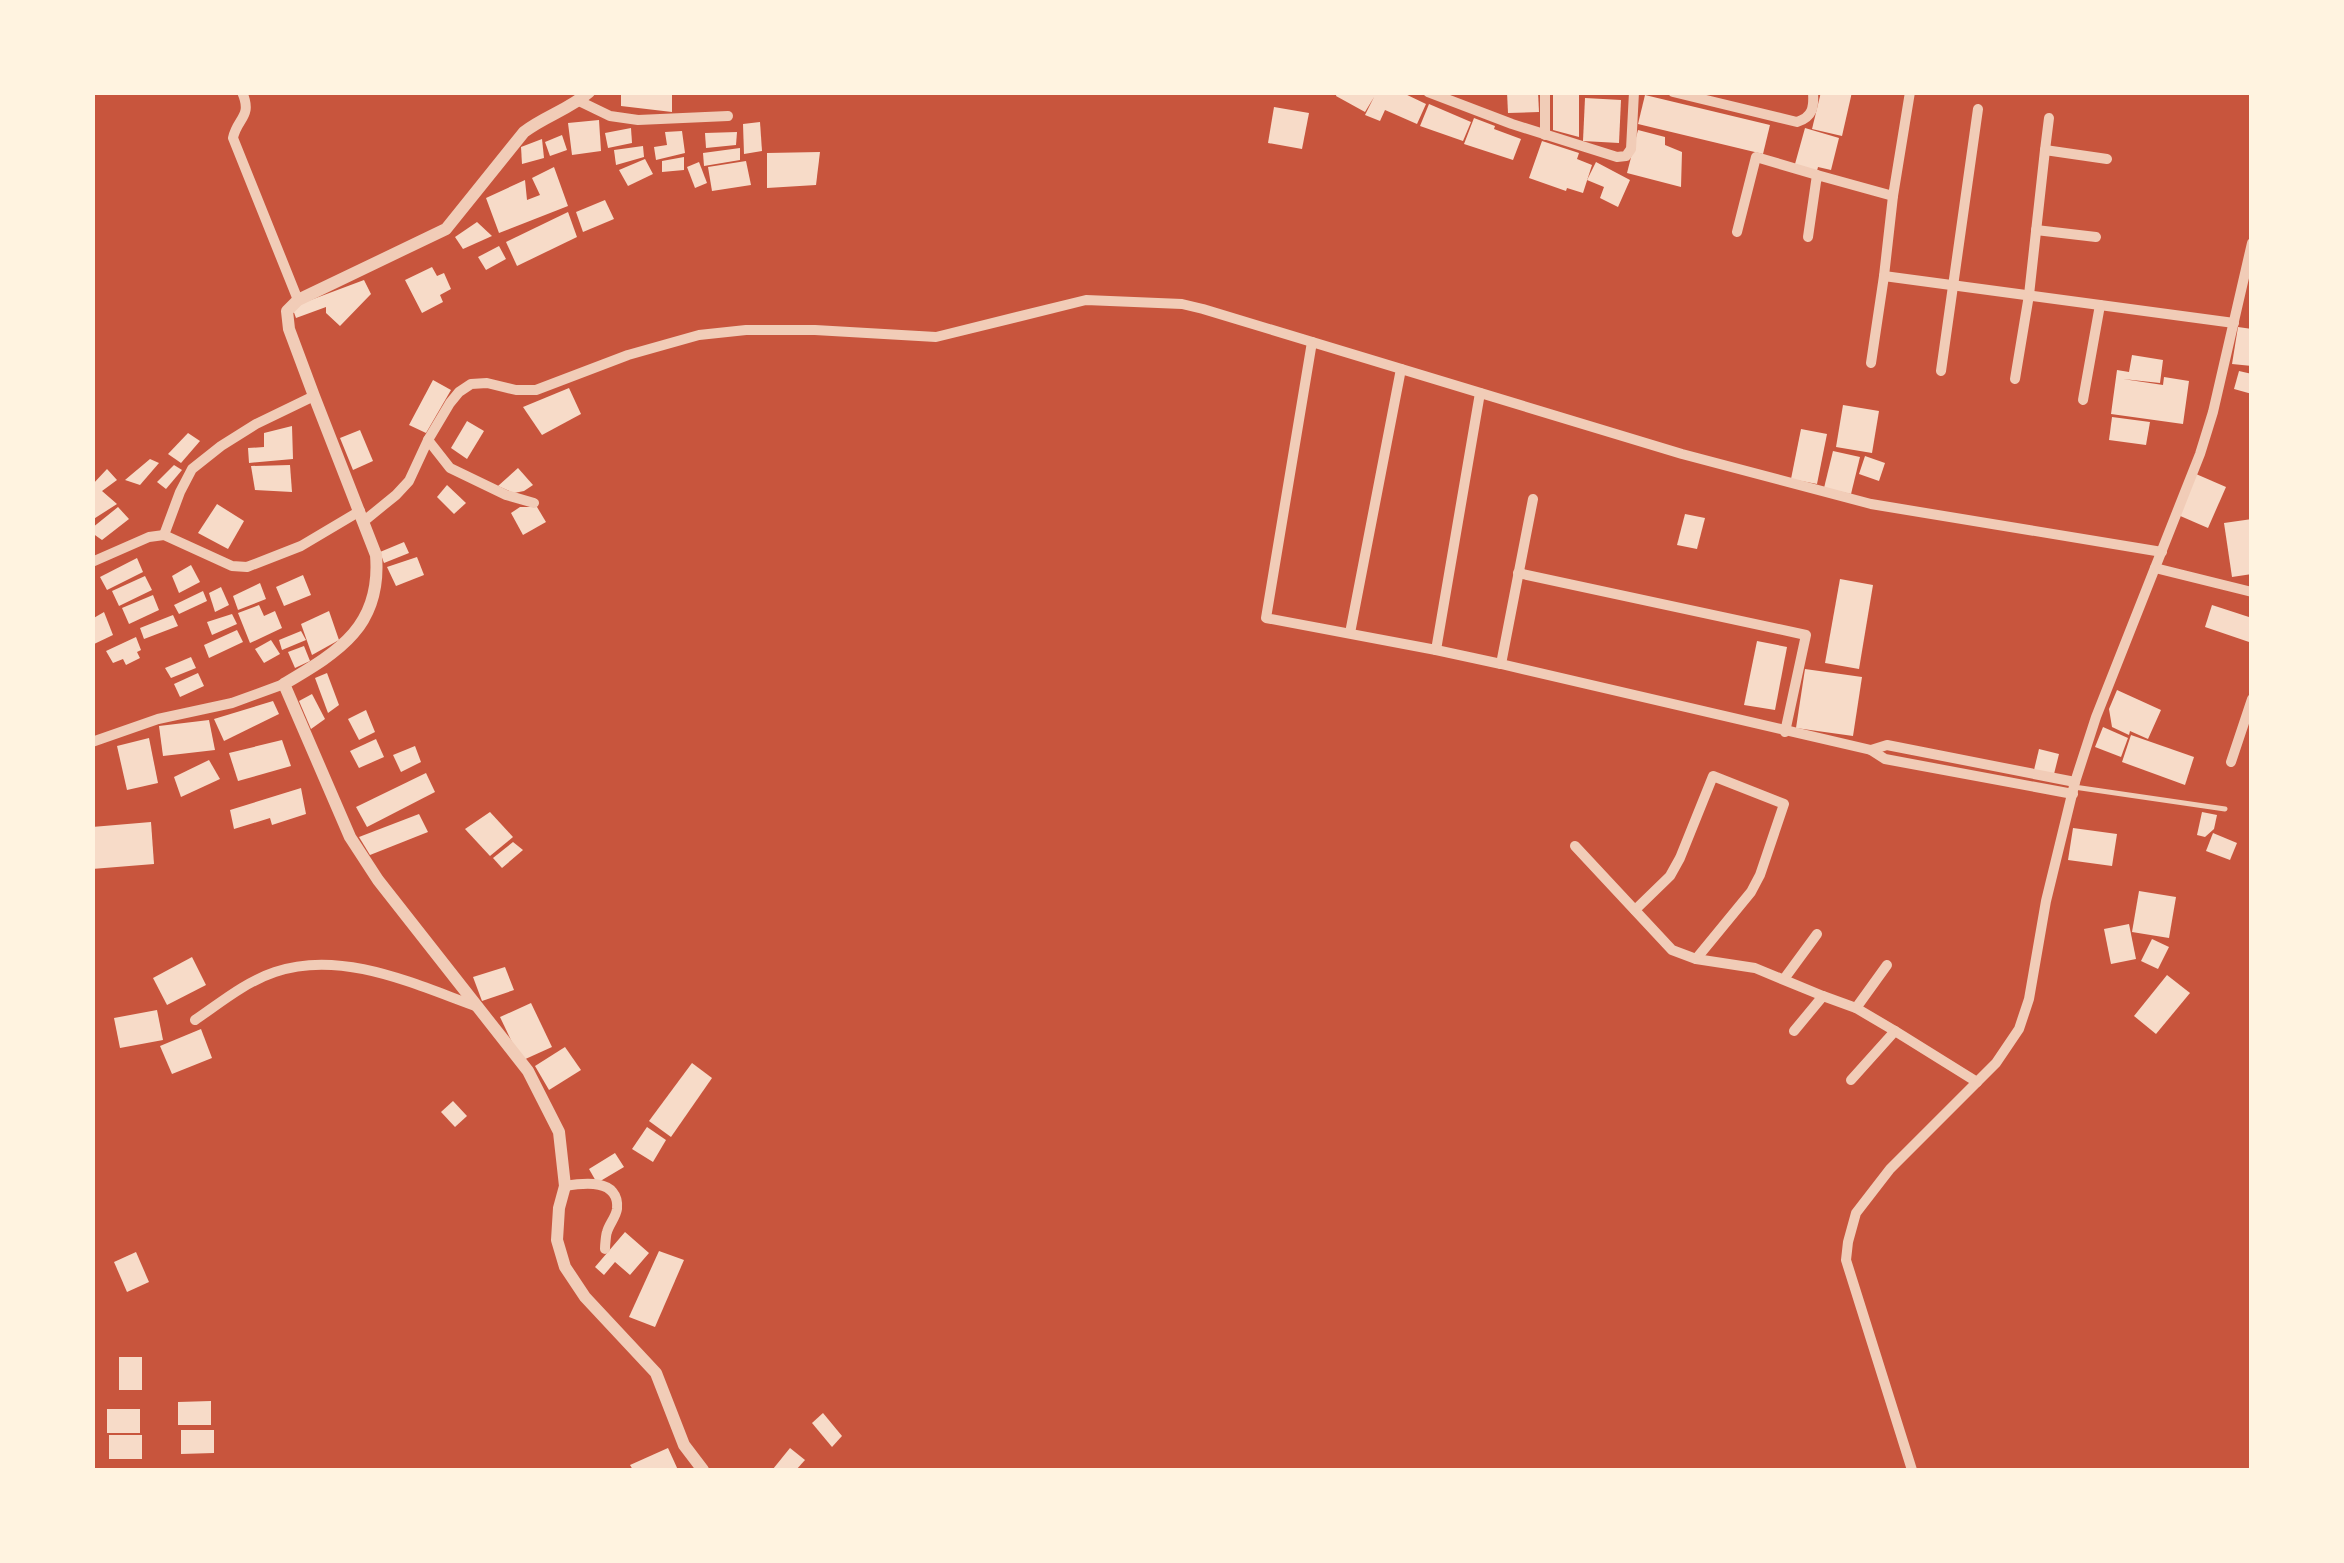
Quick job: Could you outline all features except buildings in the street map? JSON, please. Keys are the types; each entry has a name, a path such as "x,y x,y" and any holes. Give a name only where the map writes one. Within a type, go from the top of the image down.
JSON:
{"street":[{"path":"242,92 245,116 234,132 235,144 298,300"},
{"path":"1428,92 1545,135 1617,156 1626,156 1631,149 1634,92"},
{"path":"1463,92 1464,106"},
{"path":"1545,92 1545,135"},
{"path":"1673,92 1714,97 1798,122 1806,119 1814,108 1813,92"},
{"path":"1870,363 1910,92"},
{"path":"92,742 158,719 232,703 284,684 332,656 368,614 378,575 376,555 286,318 289,306 446,229 524,132 584,97 610,116 638,120 728,116"},
{"path":"1942,371 1978,109"},
{"path":"2015,380 2049,118"},
{"path":"2044,150 2107,159"},
{"path":"1737,232 1756,157 1893,196"},
{"path":"1808,237 1817,175"},
{"path":"2036,230 2096,237"},
{"path":"1912,1470 1846,1260 1856,1213 1890,1168 1978,1082 2009,1047 2019,1029 2029,999 2046,901 2074,788 2096,717 2200,454 2252,243"},
{"path":"1884,276 2234,323"},
{"path":"92,562 149,537 164,535 232,566 247,568 301,546 396,495 409,481 450,403 472,384 536,390 645,350 700,335 815,330 936,337 1086,300 1182,304 1682,454 1871,504 2162,552"},
{"path":"2083,400 2100,305"},
{"path":"1312,342 1266,618 1501,664 1871,750 1887,745 2074,788"},
{"path":"1350,633 1401,369"},
{"path":"1436,650 1480,393"},
{"path":"164,535 192,469 256,424 314,396"},
{"path":"428,440 450,468 506,495 534,503"},
{"path":"1501,664 1533,499"},
{"path":"2155,568 2252,592"},
{"path":"1518,573 1806,636 1786,732"},
{"path":"284,684 350,836 378,880 528,1071 560,1132 565,1186 557,1240 565,1267 585,1298 656,1373 684,1445 703,1470"},
{"path":"2231,762 2252,700"},
{"path":"1635,910 1670,876 1713,776 1784,804 1760,875 1696,959"},
{"path":"1575,846 1672,950 1696,959 1755,968 1856,1008 1978,1082"},
{"path":"1784,978 1817,934"},
{"path":"194,1020 241,988 275,972 312,964 389,975 479,1008"},
{"path":"1856,1008 1887,965"},
{"path":"1794,1031 1823,996"},
{"path":"1851,1080 1895,1031"},
{"path":"565,1186 592,1182 614,1196 617,1208 606,1233 605,1249"}],"lane":[{"path":"2074,788 2225,809"}]}
